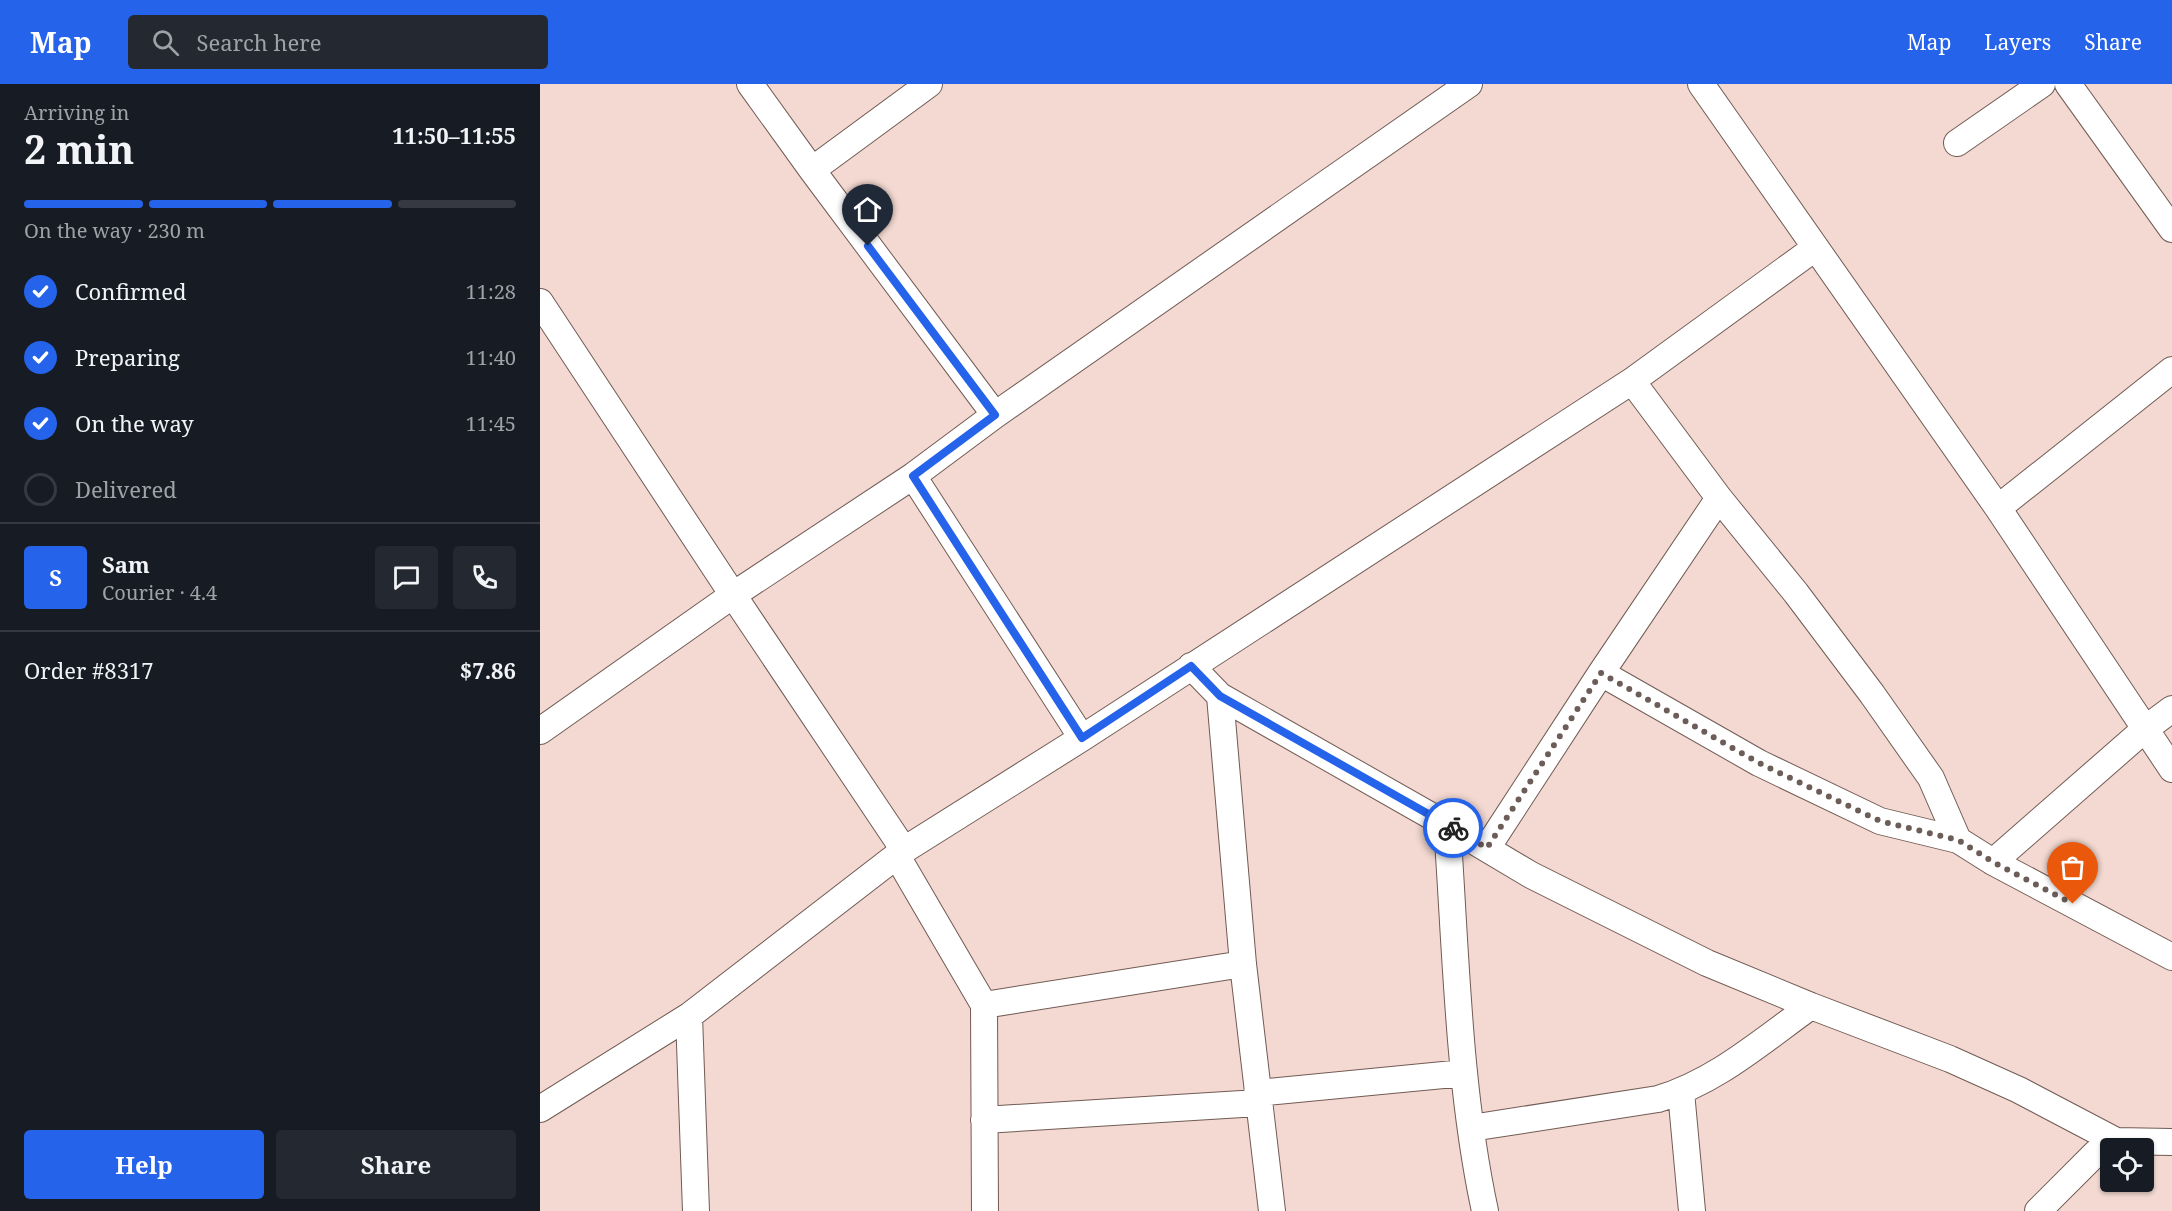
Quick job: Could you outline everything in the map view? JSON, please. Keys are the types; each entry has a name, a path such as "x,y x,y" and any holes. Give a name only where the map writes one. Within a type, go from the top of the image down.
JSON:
{"street":[{"path":"750,84 812,171 995,415"},
{"path":"812,171 929,84"},
{"path":"540,731 733,595 913,476 995,415 1469,84"},
{"path":"1701,84 1998,508 2172,769"},
{"path":"1957,143 2042,84"},
{"path":"2068,84 2172,229"},
{"path":"540,1109 689,1016 900,853 1082,738 1632,381 1815,248"},
{"path":"540,302 900,853 984,1005 985,1211"},
{"path":"1998,508 2172,370"},
{"path":"1632,381 1719,498 1796,593 1879,703 1931,778 1958,840"},
{"path":"913,476 1082,738"},
{"path":"1487,848 1719,498"},
{"path":"1191,666 1220,696 1531,875 1698,958 1811,1006 1950,1059 2019,1090 2110,1138"},
{"path":"1601,673 1759,763 1880,821 1958,840 1993,862 2172,957"},
{"path":"1220,696 1242,964 1272,1211"},
{"path":"1993,862 2145,729 2172,709"},
{"path":"1447,825 1464,1073 1478,1181 1485,1211"},
{"path":"984,1005 1242,964"},
{"path":"1472,1128 1659,1099 1681,1092 1704,1082 1811,1006"},
{"path":"689,1016 696,1211"},
{"path":"984,1120 1257,1098 1464,1073"},
{"path":"1681,1092 1692,1211"},
{"path":"2154,1142 2172,1142"},
{"path":"2038,1211 2100,1151"}],"way so far":[{"path":"1453,828 1487,848 1601,673 1759,763 1880,821 1958,840 1993,862 2073,904"}],"route":[{"path":"868,246 995,415 913,476 1082,738 1191,666 1220,696 1453,828"}]}
